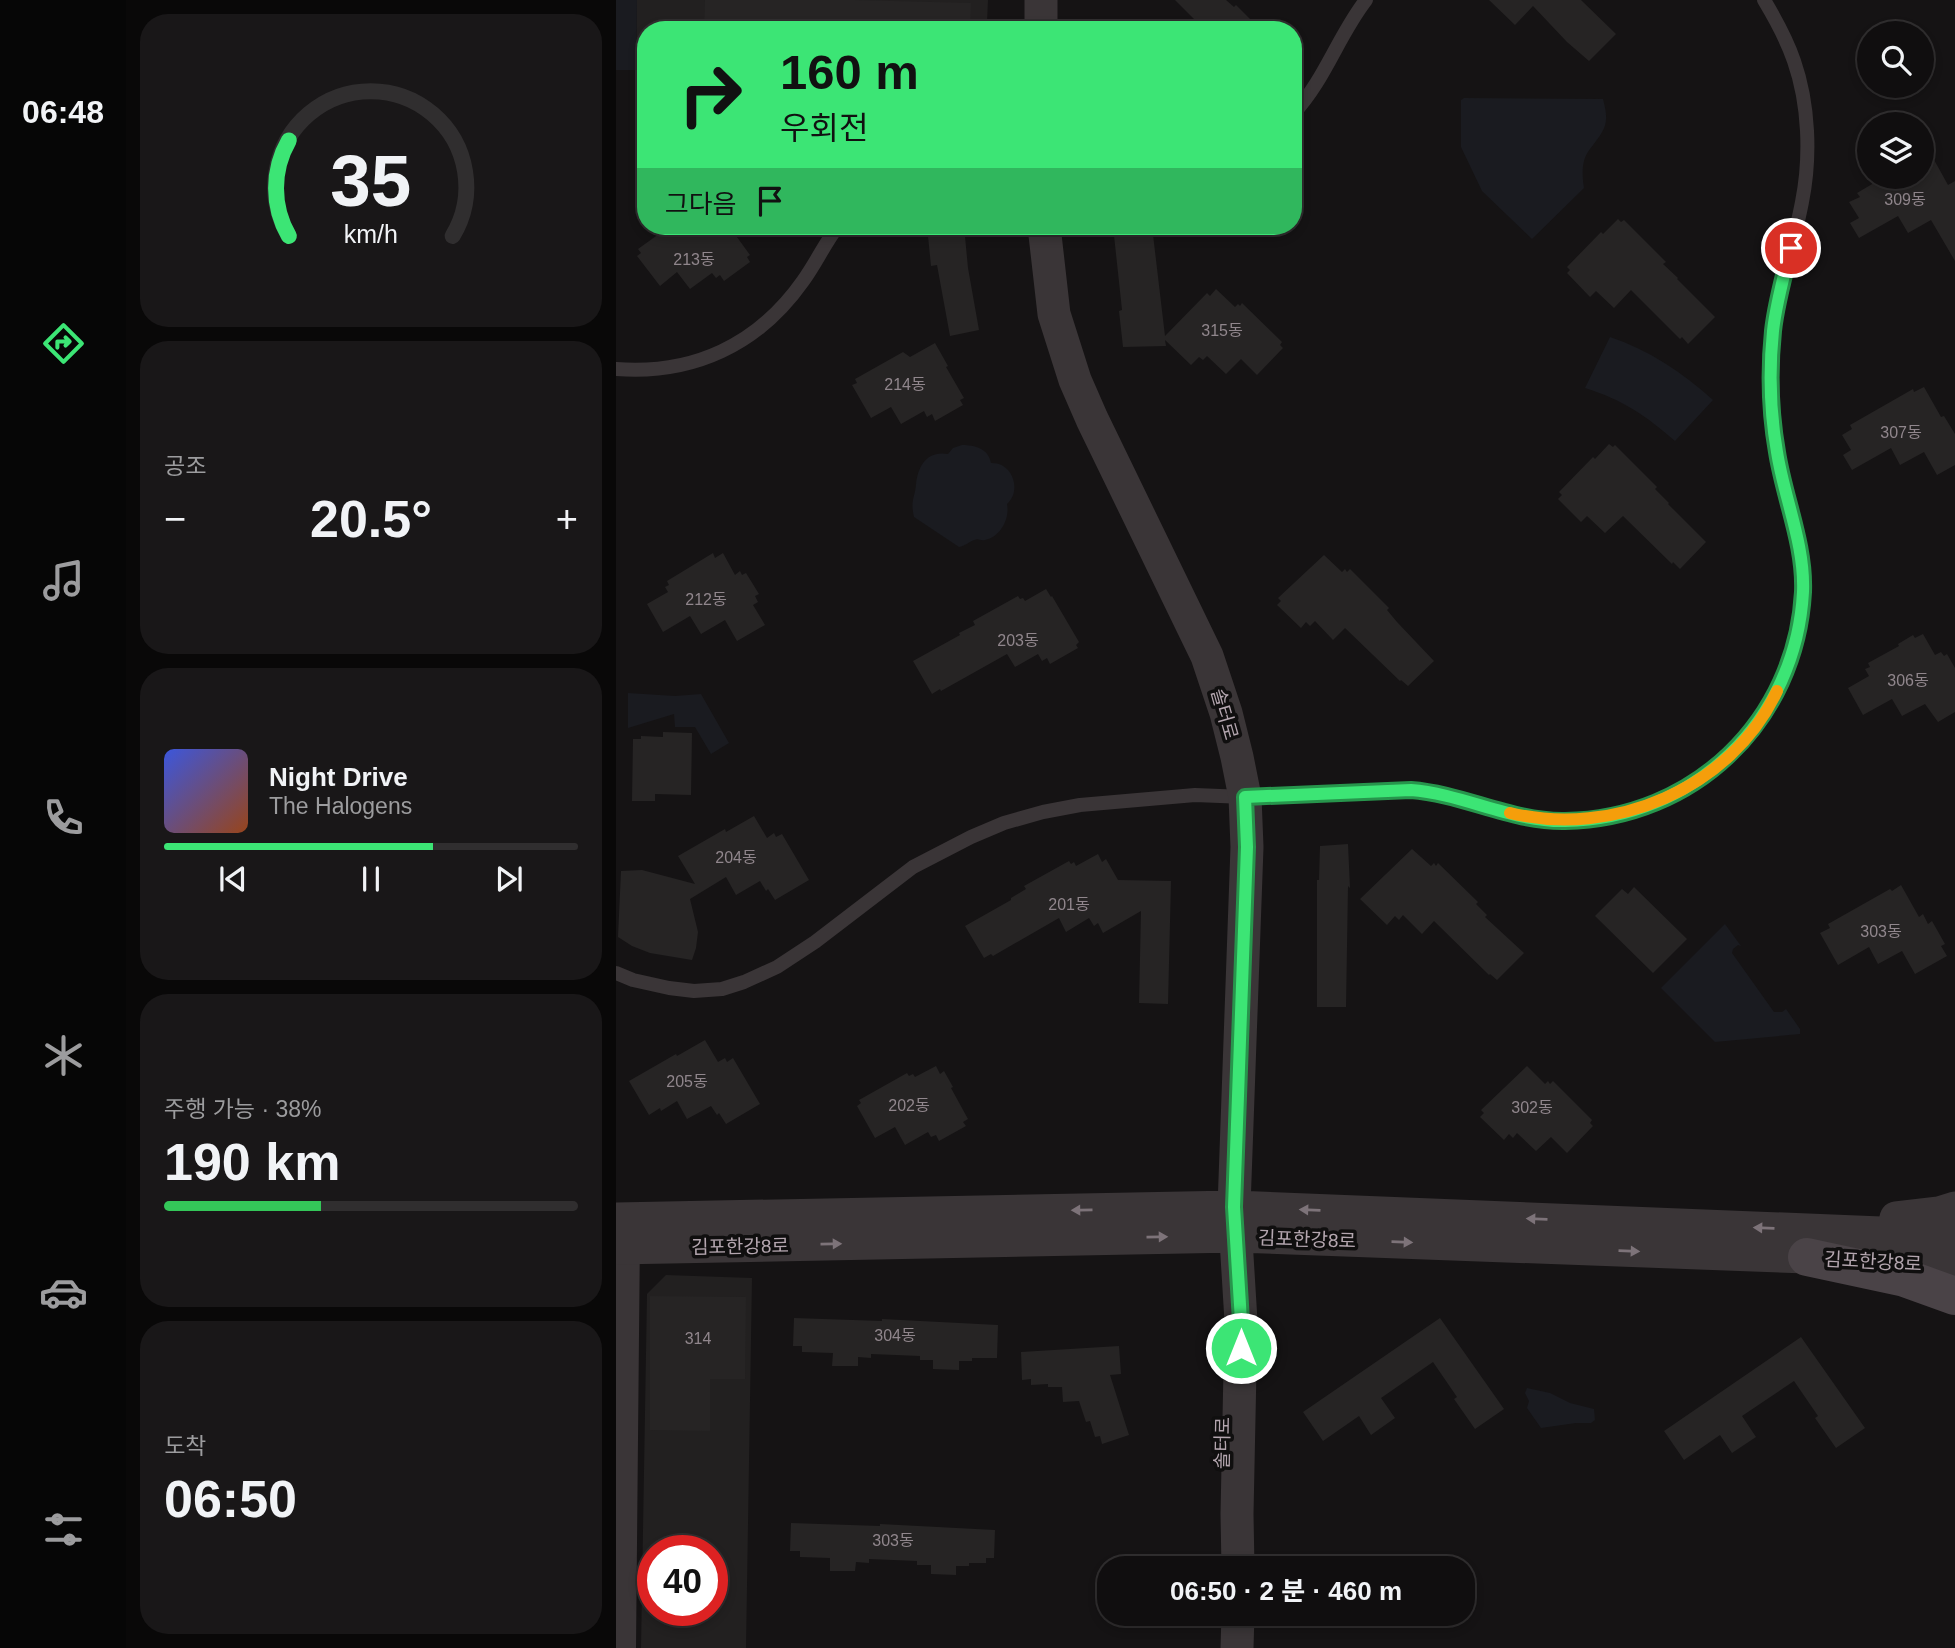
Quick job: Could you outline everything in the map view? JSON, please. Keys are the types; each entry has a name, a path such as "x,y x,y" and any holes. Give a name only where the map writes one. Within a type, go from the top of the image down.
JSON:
{"main road":[{"path":"1807,1243 1955,1296"}],"street":[{"path":"1041,0 1041,21"},
{"name":"솔터로","path":"1045,235 1054,314 1071,368 1092,419 1207,656 1226,713 1245,797 1247,847 1235,1222 1241,1321 1238,1556"},
{"path":"1807,1243 1955,1208"},
{"name":"솔터로","path":"1220,1556 1223,1312 1235,1222"},
{"name":"김포한강8로","path":"621,1233 1235,1222 1807,1243 1955,1236"},
{"path":"621,1233 623,1648"},
{"name":"김포한강8로","path":"1807,1243 1955,1265"},
{"path":"1219,1626 1219,1648"},
{"path":"1237,1648 1238,1626"}],"lane":[{"path":"1302,104 1322,75 1345,29 1366,0"},
{"path":"616,973 633,980 694,991 722,989 744,982 777,967 816,942 913,867 971,837 1043,812 1090,804 1195,795 1245,797 1411,790 1433,792 1537,819 1592,820 1647,806 1672,795 1696,781 1734,752 1772,703 1790,658 1801,611 1803,589 1800,553 1776,451 1771,366 1777,305 1802,201 1806,164 1805,109 1795,64 1783,33 1765,0"},
{"path":"616,369 666,369 720,353 747,338 797,289 832,235"}],"shaded area":[{"path":"616,0 637,0 636,70 616,70"},
{"path":"637,0 988,0 987,21 637,21 636,70"},
{"path":"1603,99 1605,126 1585,158 1584,188 1532,239 1482,191 1461,147 1461,100"},
{"path":"1610,337 1665,363 1713,400 1675,441 1633,409 1585,388"},
{"path":"962,445 984,451 991,463 1005,467 1013,478 1014,492 1007,504 1006,521 996,535 959,547 914,517 912,507 917,477 925,461 934,454 948,454 953,448"},
{"path":"628,693 675,696 701,694 729,743 711,754 695,727 675,727 674,714 628,728"},
{"path":"1725,924 1741,946 1738,945 1732,953 1774,1012 1786,1009 1800,1029 1800,1034 1715,1042 1661,988"},
{"path":"666,1275 752,1278 746,1648 641,1648 641,1626 728,1626 728,1535 643,1535 647,1294"},
{"path":"1527,1388 1550,1393 1570,1403 1594,1409 1595,1420 1591,1423 1541,1428 1527,1408"}],"building":[{"path":"705,0 971,3 970,21 704,21"},
{"path":"1175,0 1226,0 1234,7 1236,5 1252,21 1196,21"},
{"path":"1489,0 1581,0 1616,34 1589,61 1533,6 1515,25"},
{"path":"1934,160 1948,185 1955,181 1955,261 1931,220 1908,233 1898,216 1859,238 1850,223 1859,218 1849,202 1860,197 1857,193 1864,189 1934,189"},
{"path":"1618,219 1621,222 1624,220 1666,262 1663,264 1715,317 1688,344 1631,290 1614,308 1596,291 1590,297 1567,273 1570,270 1567,267 1601,232 1603,234"},
{"path":"657,235 736,235 750,255 747,257 750,262 724,281 720,275 716,278 712,273 690,289 677,272 660,286 637,256 641,253 638,249"},
{"path":"928,235 965,235 979,330 950,336 937,265 931,266"},
{"path":"1114,235 1153,235 1165,336 1207,293 1210,296 1216,289 1235,307 1242,303 1282,342 1280,345 1283,348 1257,375 1241,359 1226,374 1207,356 1203,360 1199,357 1191,365 1165,340 1166,346 1123,347 1119,311 1122,310"},
{"path":"935,343 964,398 960,400 963,405 935,421 932,414 927,417 924,411 901,424 891,407 871,418 852,385 857,383 855,379 903,352 910,357"},
{"path":"1924,387 1941,417 1944,416 1955,434 1955,465 1937,475 1924,452 1900,465 1891,448 1852,470 1843,455 1851,450 1842,435 1852,429 1850,425 1913,389 1914,392"},
{"path":"1609,444 1613,447 1615,445 1657,487 1655,489 1668,504 1706,542 1680,569 1623,516 1605,533 1587,516 1581,522 1558,499 1562,495 1559,492"},
{"path":"713,553 715,558 723,553 735,575 740,571 742,575 746,573 759,594 755,596 758,602 753,605 765,625 737,641 725,620 701,634 690,616 663,632 647,604 668,592 665,587 669,585 667,581"},
{"path":"1324,555 1342,572 1350,569 1389,608 1387,610 1397,622 1434,661 1408,686 1345,628 1333,640 1315,621 1310,626 1306,622 1301,628 1277,605 1281,601 1278,598"},
{"path":"1046,589 1079,642 1076,645 1078,648 1050,664 1047,658 1042,661 1038,654 1015,667 1007,654 932,694 913,661 960,635 959,633 975,625 973,621 1018,596 1025,601"},
{"path":"1923,634 1935,655 1941,652 1944,656 1947,654 1955,668 1955,712 1938,722 1925,704 1902,716 1892,699 1863,715 1848,688 1869,676 1865,669 1870,667 1868,663 1913,635 1915,638"},
{"path":"663,732 692,733 691,795 655,794 655,801 632,801 633,739 641,739 641,736 663,737"},
{"path":"754,816 767,838 774,833 776,837 782,834 809,880 775,900 760,881 736,895 726,877 690,899 698,932 692,960 650,953 618,937 621,871 642,870 695,884 678,856"},
{"path":"1348,844 1350,888 1348,886 1346,1007 1317,1007 1317,880 1320,846"},
{"path":"1412,849 1431,866 1438,863 1478,902 1476,904 1487,915 1485,917 1524,953 1497,980 1434,921 1422,934 1403,915 1399,920 1395,916 1387,925 1360,899"},
{"path":"1098,854 1102,862 1106,859 1118,880 1171,881 1168,1004 1139,1003 1141,911 1103,933 1098,923 1094,926 1089,918 1066,932 1059,918 993,956 991,954 984,958 965,926 1011,900 1026,889 1024,886 1069,861 1076,866"},
{"path":"1901,885 1919,917 1923,914 1928,924 1932,921 1945,944 1941,946 1947,956 1915,974 1902,951 1878,964 1869,947 1838,965 1820,933 1830,928 1828,924"},
{"path":"1634,887 1687,939 1653,973 1595,916 1622,889 1628,894"},
{"path":"705,1040 718,1062 725,1058 727,1062 733,1058 760,1104 726,1124 711,1106 687,1119 677,1101 649,1115 629,1081"},
{"path":"936,1066 940,1074 944,1071 953,1087 951,1088 968,1119 963,1122 966,1126 939,1141 936,1135 931,1137 928,1132 905,1145 895,1127 875,1138 857,1106 861,1103 859,1100 907,1073 915,1077"},
{"path":"1527,1066 1545,1084 1553,1081 1592,1120 1590,1123 1593,1126 1567,1153 1551,1137 1536,1151 1517,1133 1513,1138 1509,1134 1504,1140 1480,1117 1484,1113 1481,1110"},
{"path":"650,1296 746,1297 745,1379 710,1379 710,1431 650,1430"},
{"path":"794,1318 998,1325 997,1358 959,1361 959,1370 933,1369 933,1360 920,1360 920,1356 871,1354 871,1358 858,1357 858,1366 832,1366 833,1353 802,1352 802,1346 793,1346"},
{"path":"1440,1318 1504,1409 1475,1429 1433,1362 1381,1398 1395,1418 1371,1435 1359,1416 1323,1441 1303,1412"},
{"path":"1801,1337 1865,1428 1836,1448 1794,1381 1742,1416 1756,1437 1732,1453 1720,1435 1684,1460 1664,1431"},
{"path":"1119,1346 1121,1374 1110,1375 1129,1435 1102,1444 1100,1436 1095,1437 1090,1421 1086,1422 1079,1401 1063,1402 1062,1387 1031,1385 1031,1379 1022,1380 1021,1352"},
{"path":"791,1523 995,1530 994,1558 986,1558 986,1563 956,1566 956,1575 931,1574 931,1565 917,1565 917,1561 869,1559 869,1563 856,1562 855,1571 830,1571 830,1558 800,1557 800,1551 790,1551"}],"slow traffic":[{"path":"1510,813 1537,819 1592,820 1647,806 1672,795 1712,770 1734,752 1758,723 1777,691"}],"route":[{"path":"1241,1348 1234,1207 1247,847 1245,797 1411,790 1433,792 1537,819 1592,820 1647,806 1672,795 1712,770 1734,752 1772,703 1783,680 1801,611 1803,574 1776,451 1771,397 1773,330 1791,248"}]}
